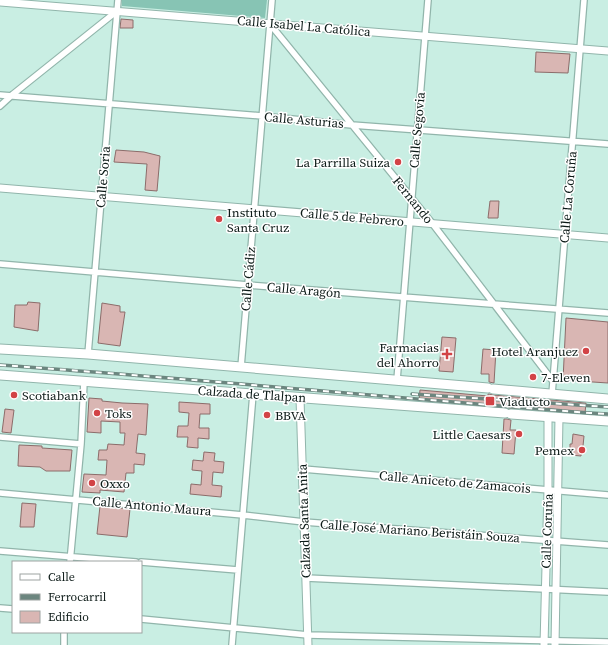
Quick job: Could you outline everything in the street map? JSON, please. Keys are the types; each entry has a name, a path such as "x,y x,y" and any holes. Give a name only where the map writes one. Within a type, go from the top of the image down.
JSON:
{"highway":[{"name":"Calzada de Tlalpan","path":"0,349 88,354 608,399"},
{"name":"Calzada de Tlalpan","path":"0,376 608,421"}],"street":[{"name":"Calle Soria","path":"88,354 118,0"},
{"name":"Calle Cádiz","path":"241,367 272,0"},
{"name":"Calle Segovia","path":"396,380 428,0"},
{"name":"Calle La Coruña","path":"552,394 584,0"},
{"name":"Calle Isabel La Católica","path":"0,2 608,51"},
{"path":"0,106 117,11"},
{"name":"Fernando","path":"270,24 432,223 552,380"},
{"name":"Calle Asturias","path":"0,95 418,130 608,144"},
{"name":"Calle 5 de Febrero","path":"0,188 608,238"},
{"name":"Calle Aragón","path":"0,264 248,286 608,313"},
{"path":"71,559 82,444 84,382"},
{"path":"232,645 253,394"},
{"name":"Calzada Santa Anita","path":"300,398 308,645"},
{"name":"Calle Coruña","path":"544,643 548,489 548,417"},
{"name":"Calle Coruña","path":"555,643 559,417"},
{"path":"0,437 82,444"},
{"name":"Calle Aniceto de Zamacois","path":"302,469 608,495"},
{"name":"Calle Antonio Maura","path":"0,494 243,515 304,522"},
{"name":"Calle José Mariano Beristáin Souza","path":"304,522 608,545"},
{"path":"0,551 71,559 114,561"},
{"path":"142,562 238,570"},
{"path":"306,578 608,592"},
{"path":"0,608 12,609"},
{"path":"142,620 233,627 308,635 544,643 608,642"},
{"path":"64,633 64,645"}],"green space":[{"path":"122,0 267,0 265,18 122,6"}],"building":[{"path":"121,19 133,20 133,28 120,28"},
{"path":"536,52 570,54 568,73 535,72"},
{"path":"116,150 144,152 160,156 157,191 145,190 147,164 114,162"},
{"path":"490,201 499,201 498,218 488,218"},
{"path":"28,302 40,303 38,331 14,327 15,305 27,305"},
{"path":"102,303 120,306 120,312 125,312 120,346 98,343"},
{"name":"Hotel Aranjuez","path":"566,318 608,322 608,383 563,380"},
{"name":"Farmacias del Ahorro","path":"442,337 456,338 453,372 439,371"},
{"path":"483,349 496,350 494,383 489,382 489,374 481,374"},
{"path":"420,390 488,396 489,394 586,403 585,413 419,400"},
{"path":"89,398 102,399 102,401 148,404 146,435 138,434 136,453 145,454 144,465 134,464 134,473 126,473 124,492 100,490 100,493 82,492 84,474 106,475 107,460 98,460 99,450 107,450 108,444 124,445 125,433 120,433 120,422 101,421 101,433 87,432"},
{"path":"179,402 210,404 210,414 200,414 199,428 209,428 209,439 198,438 198,448 187,447 188,437 177,437 178,426 188,426 189,413 179,412"},
{"path":"5,409 14,410 11,433 2,432"},
{"path":"504,419 511,420 510,430 516,430 514,454 502,453"},
{"path":"573,434 584,436 581,456 570,455 570,444 572,444"},
{"path":"19,445 72,450 70,471 46,471 40,467 18,466"},
{"path":"204,452 215,453 214,461 224,462 223,473 213,472 212,485 222,486 221,497 190,494 191,484 201,485 202,471 192,470 193,460 203,461"},
{"path":"22,503 36,504 34,527 20,527"},
{"path":"100,506 130,509 127,537 97,534"}],"railway":[{"path":"0,365 608,414"},
{"path":"412,394 608,407"}],"place":[{"name":"La Parrilla Suiza","path":"398,162"},
{"name":"Instituto Santa Cruz","path":"219,219"},
{"name":"Hotel Aranjuez","path":"586,351"},
{"name":"Farmacias del Ahorro","path":"447,354"},
{"name":"7-Eleven","path":"533,377"},
{"name":"Scotiabank","path":"14,395"},
{"name":"Viaducto","path":"490,401"},
{"name":"Toks","path":"97,413"},
{"name":"BBVA","path":"267,415"},
{"name":"Little Caesars","path":"519,434"},
{"name":"Pemex","path":"582,450"},
{"name":"Oxxo","path":"92,483"}]}
